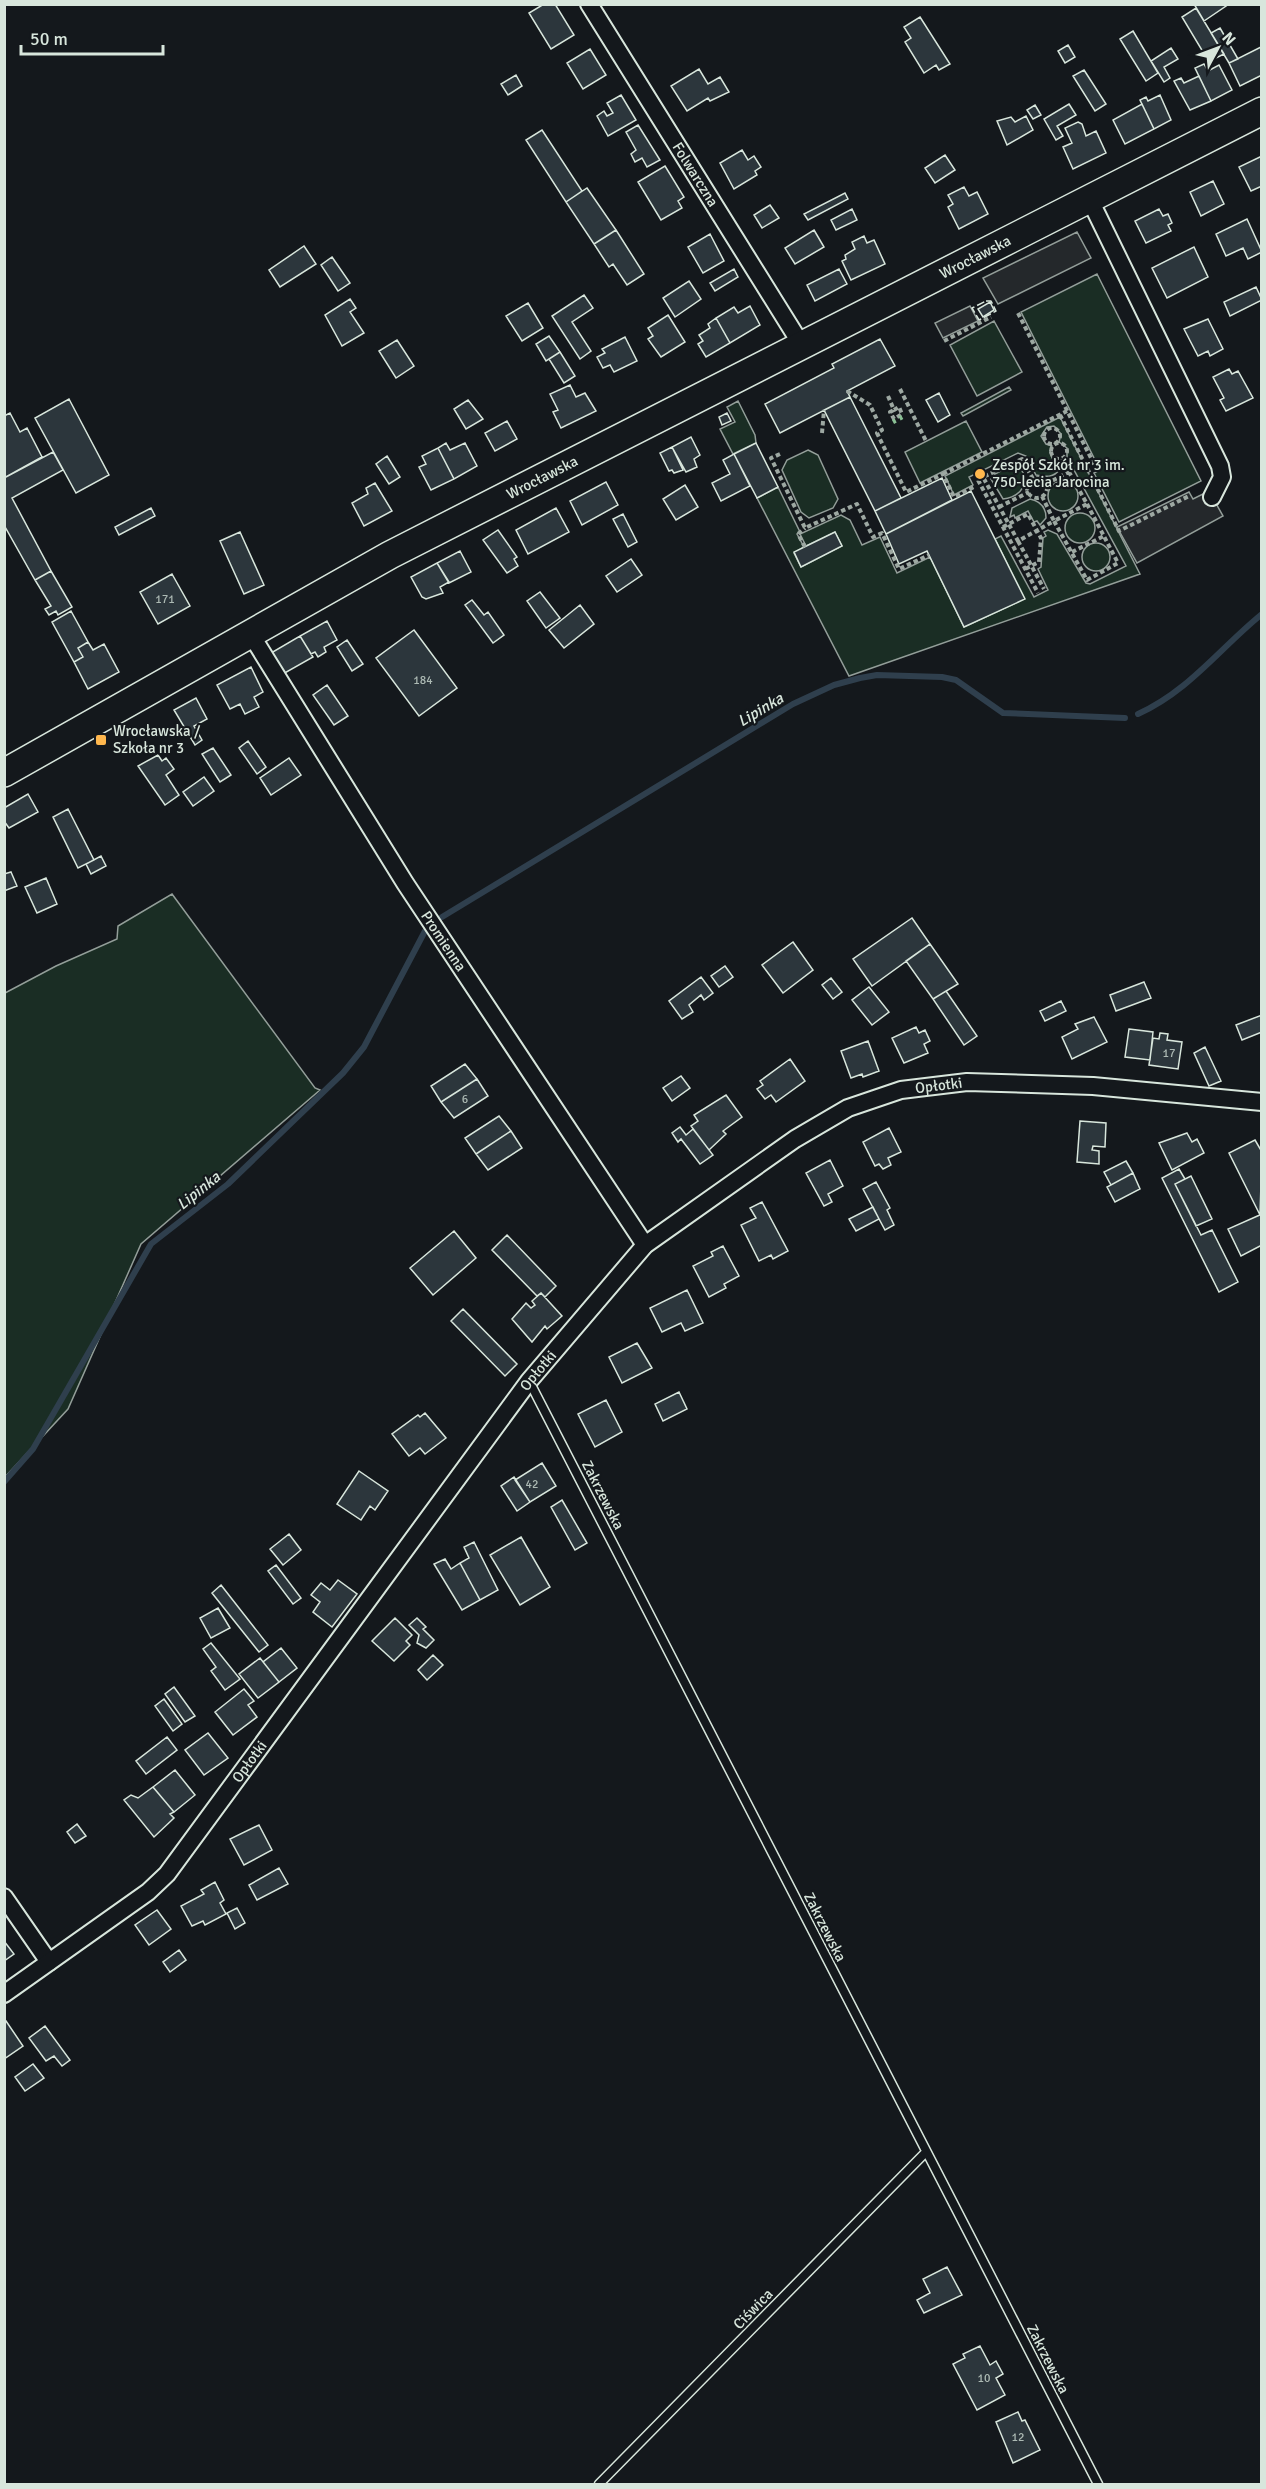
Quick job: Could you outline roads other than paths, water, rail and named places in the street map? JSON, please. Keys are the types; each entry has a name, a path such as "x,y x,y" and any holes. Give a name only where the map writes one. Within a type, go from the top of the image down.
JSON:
{"main road":[{"name":"Wrocławska","path":"4,773 390,555 1262,111"}],"street":[{"name":"Folwarczna","path":"589,4 801,344"},
{"path":"1089,198 1220,466 1222,477 1212,497"},
{"name":"Promienna","path":"250,633 405,883 645,1245"},
{"name":"Opłotki","path":"4,1994 148,1892 166,1874 529,1381 645,1245 795,1139 848,1108 901,1090 968,1082 1082,1085 1262,1102"},
{"path":"4,1897 49,1962"}],"lane":[{"name":"Zakrzewska","path":"529,1381 1098,2484"},
{"name":"Ciświca","path":"599,2484 926,2152"}],"waterway":[{"name":"Lipinka","path":"1138,714 1189,681 1262,614"},
{"name":"Lipinka","path":"442,917 793,704 834,685 877,675 942,677 956,680 1003,713 1125,718"},
{"name":"Lipinka","path":"4,1482 33,1449 151,1244 228,1184 343,1073 364,1047 425,931"}],"place":[{"name":"Zespół Szkół nr 3 im. 750-lecia Jarocina","path":"980,474"},
{"name":"Wrocławska / Szkoła nr 3","path":"101,740"}]}
